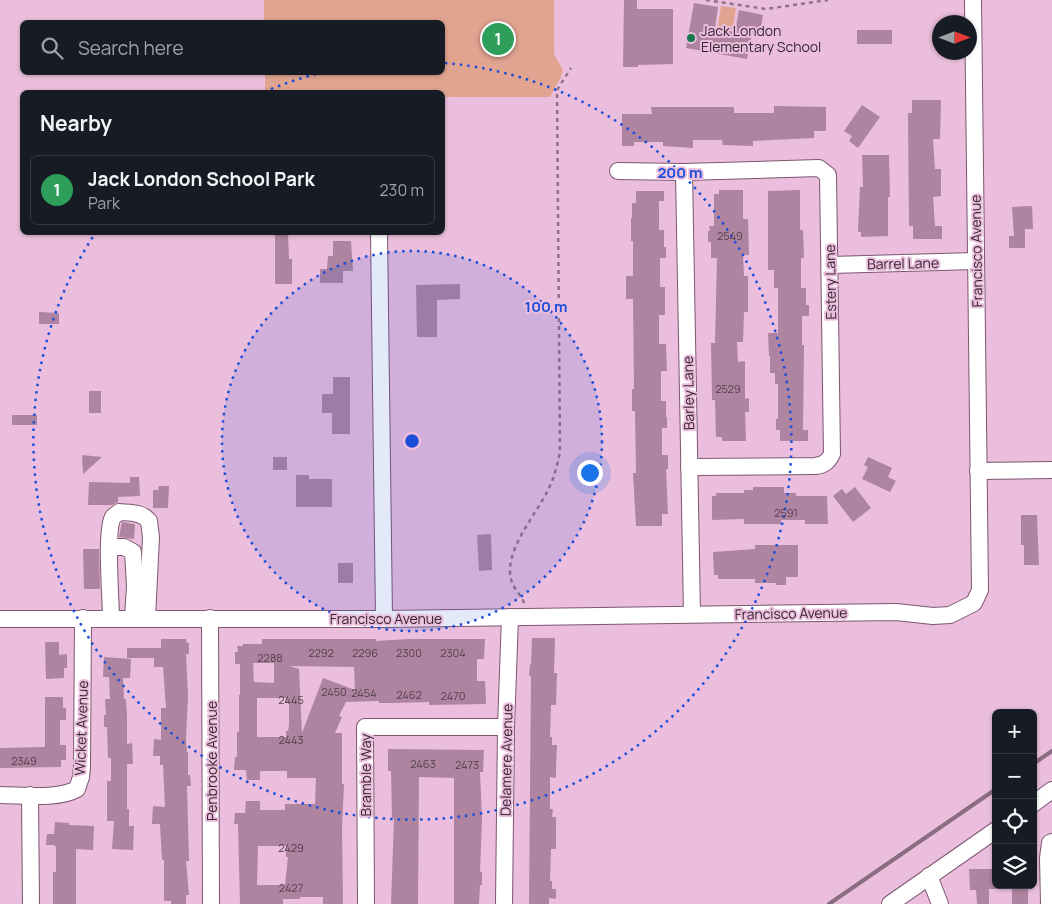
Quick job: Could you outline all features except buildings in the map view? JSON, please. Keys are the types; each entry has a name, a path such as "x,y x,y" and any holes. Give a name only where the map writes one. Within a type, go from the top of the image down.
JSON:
{"street":[{"name":"Francisco Avenue","path":"0,619 384,619 896,612 933,616 950,615 967,608 974,603 980,590 973,0"},
{"name":"Estery Lane","path":"618,171 684,172 819,168 828,175 832,454 823,465 815,466 689,467"},
{"name":"Barley Lane","path":"684,172 692,614"},
{"path":"379,235 384,619"},
{"name":"Barrel Lane","path":"830,265 976,261"},
{"path":"978,471 1052,470"},
{"path":"111,618 109,550 113,518 119,512 138,514 149,521 151,536 140,618"},
{"path":"109,550 114,547 124,547 133,552 134,594 140,618"},
{"path":"110,596 134,594"},
{"name":"Delamere Avenue","path":"504,904 506,727 517,617"},
{"name":"Wicket Avenue","path":"0,795 69,793 77,789 81,777 83,618"},
{"name":"Penbrooke Avenue","path":"210,618 211,904"},
{"name":"Bramble Way","path":"366,904 365,726 506,727"},
{"path":"1037,801 1052,790"},
{"path":"30,795 31,904"},
{"path":"890,904 992,833"},
{"path":"1049,904 1048,858 1050,843 1052,842"},
{"path":"929,876 940,904"}],"path":[{"path":"706,0 766,9 828,0"},
{"path":"517,617 524,602 514,587 511,578 517,542 547,493 556,473 560,452 557,90 571,68"}],"shaded area":[{"path":"264,0 554,0 554,54 563,70 550,97 445,97 445,90 265,90 265,75 445,75 445,20 264,20"},
{"path":"721,6 736,8 733,29 718,26"}],"railway":[{"path":"1037,761 1052,751"},
{"path":"829,904 992,792"}],"place":[{"name":"Jack London Elementary School","path":"691,38"},
{"name":"Jack London School Park","path":"498,39"}]}
